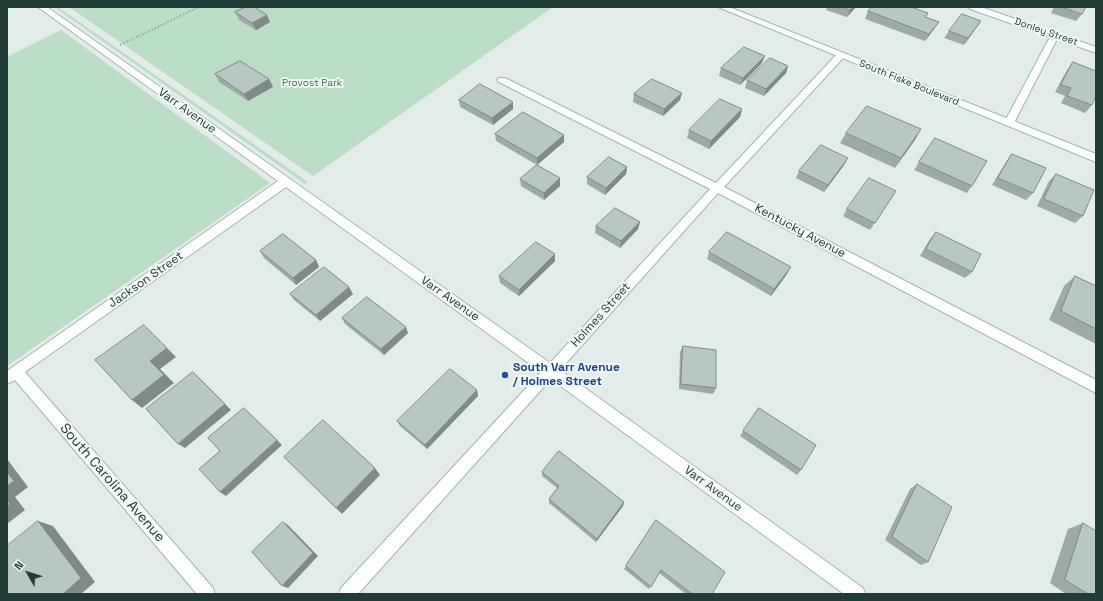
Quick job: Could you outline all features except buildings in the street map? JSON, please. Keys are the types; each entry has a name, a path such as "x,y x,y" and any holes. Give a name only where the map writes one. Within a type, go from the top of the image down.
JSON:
{"street":[{"name":"Varr Avenue","path":"42,7 551,371 857,594"},
{"name":"South Fiske Boulevard","path":"722,7 1096,158"},
{"name":"Donley Street","path":"973,7 1096,50"},
{"path":"1009,123 1055,35"},
{"name":"Holmes Street","path":"348,594 717,188 841,55"},
{"name":"Kentucky Avenue","path":"502,80 717,188 1096,387"},
{"name":"Jackson Street","path":"12,375 286,182"},
{"name":"South Carolina Avenue","path":"12,375 207,594"}],"path":[{"path":"118,46 199,7"}],"green space":[{"path":"54,7 58,7 308,182 305,184"},
{"name":"Provost Park","path":"69,7 553,7 313,176"},
{"path":"61,30 270,183 7,366 7,57"}],"place":[{"name":"South Varr Avenue / Holmes Street","path":"505,375"}]}
